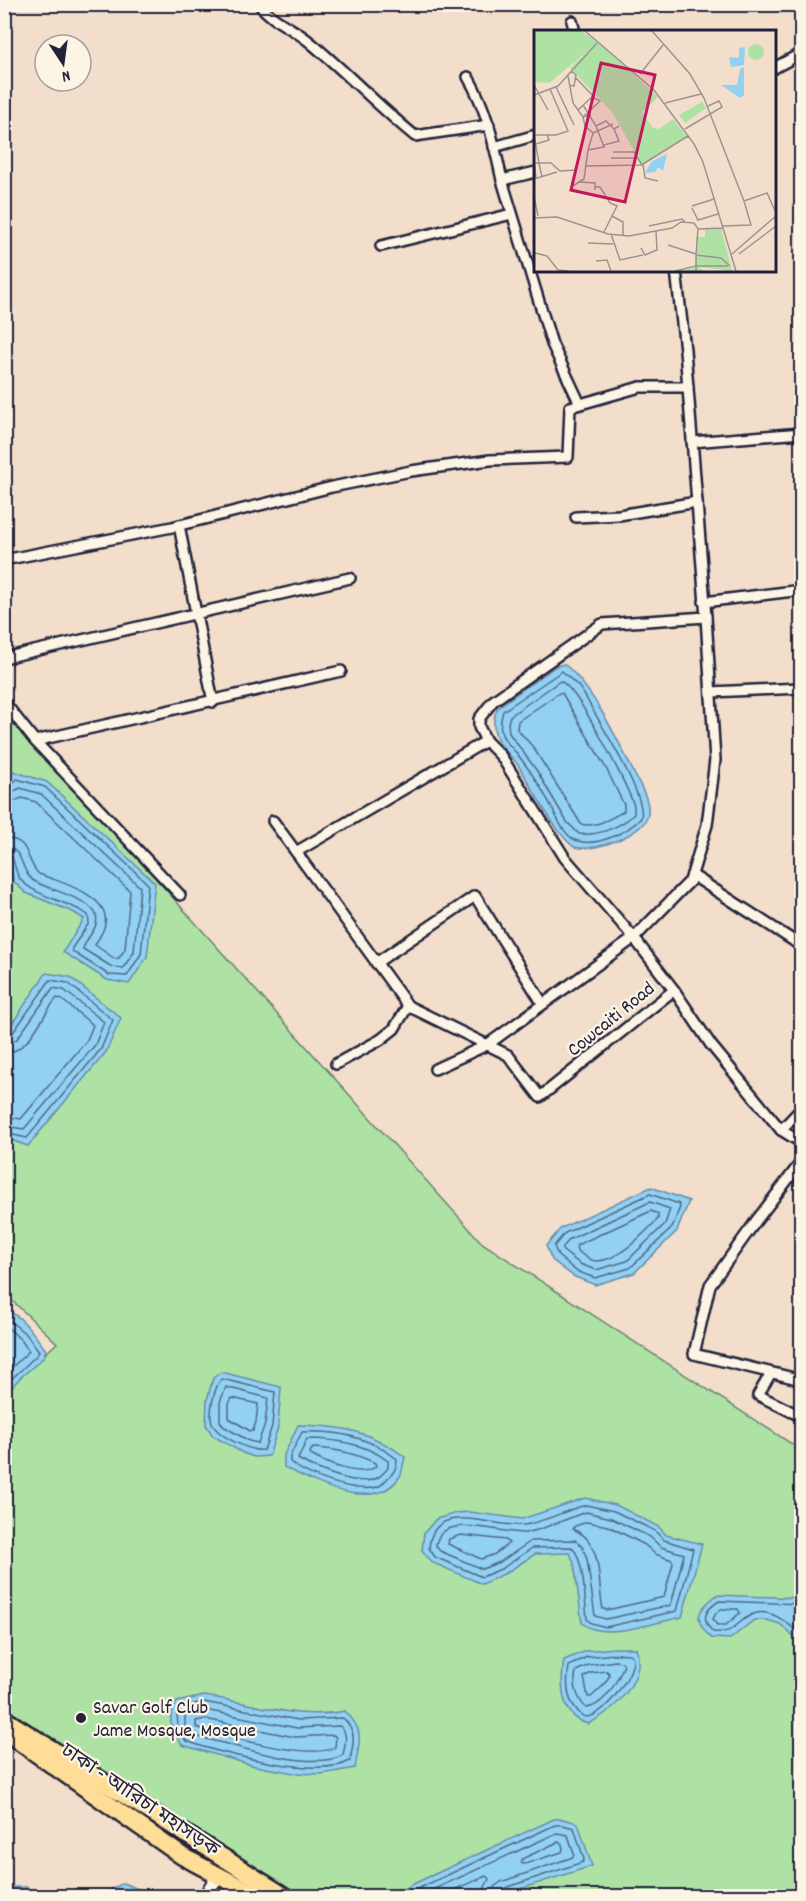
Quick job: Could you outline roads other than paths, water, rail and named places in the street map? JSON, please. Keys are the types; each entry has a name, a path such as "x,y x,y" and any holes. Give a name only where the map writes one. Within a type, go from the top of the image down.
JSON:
{"highway":[{"path":"4,1719 284,1896"},
{"name":"ঢাকা - আরিচা মহাসড়ক","path":"4,1731 182,1856 257,1896"},
{"path":"218,1875 226,1860"}],"street":[{"path":"259,4 268,15 310,41 415,136 489,125"},
{"path":"572,21 574,30"},
{"path":"776,67 801,52"},
{"path":"468,77 478,94 489,125 502,180 552,344 580,404"},
{"path":"494,147 534,136"},
{"path":"502,180 534,172"},
{"path":"381,246 512,214"},
{"path":"435,1069 487,1045 634,938 690,881 692,875 707,825 715,760 688,387 676,272"},
{"path":"4,560 179,525 411,471 490,460 568,457 570,406 640,387 688,387"},
{"path":"692,442 801,433"},
{"path":"576,517 619,515 697,502"},
{"path":"179,525 213,702"},
{"path":"4,658 350,578"},
{"path":"704,602 801,590"},
{"path":"674,990 634,938 565,858 501,756 486,741 479,727 479,719 493,701 602,624 706,617"},
{"path":"35,741 341,671"},
{"path":"711,692 801,688"},
{"path":"4,702 35,741 180,895"},
{"path":"296,852 486,741"},
{"path":"273,821 408,1006 394,1029 380,1040 336,1064"},
{"path":"692,875 794,941 801,948"},
{"path":"376,963 475,896 543,1004"},
{"name":"Cowcaiti Road","path":"408,1006 508,1055 540,1097 674,990 711,1045 781,1130 801,1143"},
{"path":"781,1130 801,1108"},
{"path":"801,1161 710,1285 694,1354 801,1380"},
{"path":"771,1373 758,1395 801,1417"},
{"path":"205,1896 218,1875"}],"water":[{"path":"564,664 584,685 603,714 641,786 648,808 645,821 629,835 594,847 575,847 561,834 518,765 500,744 494,730 495,715 500,706 556,666"},
{"path":"13,771 47,782 155,883 147,957 129,984 107,980 63,952 84,919 73,912 26,893 14,882 4,852 5,785"},
{"path":"46,973 70,977 121,1018 106,1052 28,1146 5,1138 5,1034"},
{"path":"651,1187 689,1201 677,1231 634,1273 595,1285 573,1276 552,1260 546,1246 561,1228"},
{"path":"4,1310 22,1320 46,1350 43,1358 5,1394"},
{"path":"221,1372 281,1387 278,1427 269,1456 254,1457 243,1453 213,1436 206,1425 207,1400 213,1378"},
{"path":"298,1425 341,1428 367,1435 405,1457 401,1474 389,1487 376,1493 360,1494 327,1487 296,1473 284,1467 284,1455"},
{"path":"585,1498 616,1505 659,1527 666,1535 702,1544 682,1617 616,1631 603,1631 582,1623 574,1563 570,1553 535,1554 506,1573 482,1584 431,1562 422,1550 424,1533 436,1519 469,1512 522,1519"},
{"path":"717,1595 801,1598 801,1644 780,1624 767,1620 754,1620 730,1639 711,1638 701,1625 699,1615 705,1605"},
{"path":"636,1648 637,1672 633,1683 618,1703 588,1724 579,1720 567,1707 562,1689 564,1660 586,1651"},
{"path":"204,1696 274,1710 309,1714 345,1711 352,1718 358,1731 359,1744 355,1768 322,1774 294,1773 255,1766 182,1745 171,1724 174,1708 177,1702"},
{"path":"554,1819 578,1823 592,1866 498,1896 398,1896 409,1886"},
{"path":"123,1883 156,1896 107,1896 108,1891"},
{"path":"5,1887 27,1887 37,1896 5,1896"}],"place":[{"name":"Savar Golf Club Jame Mosque, Mosque","path":"81,1718"}]}
